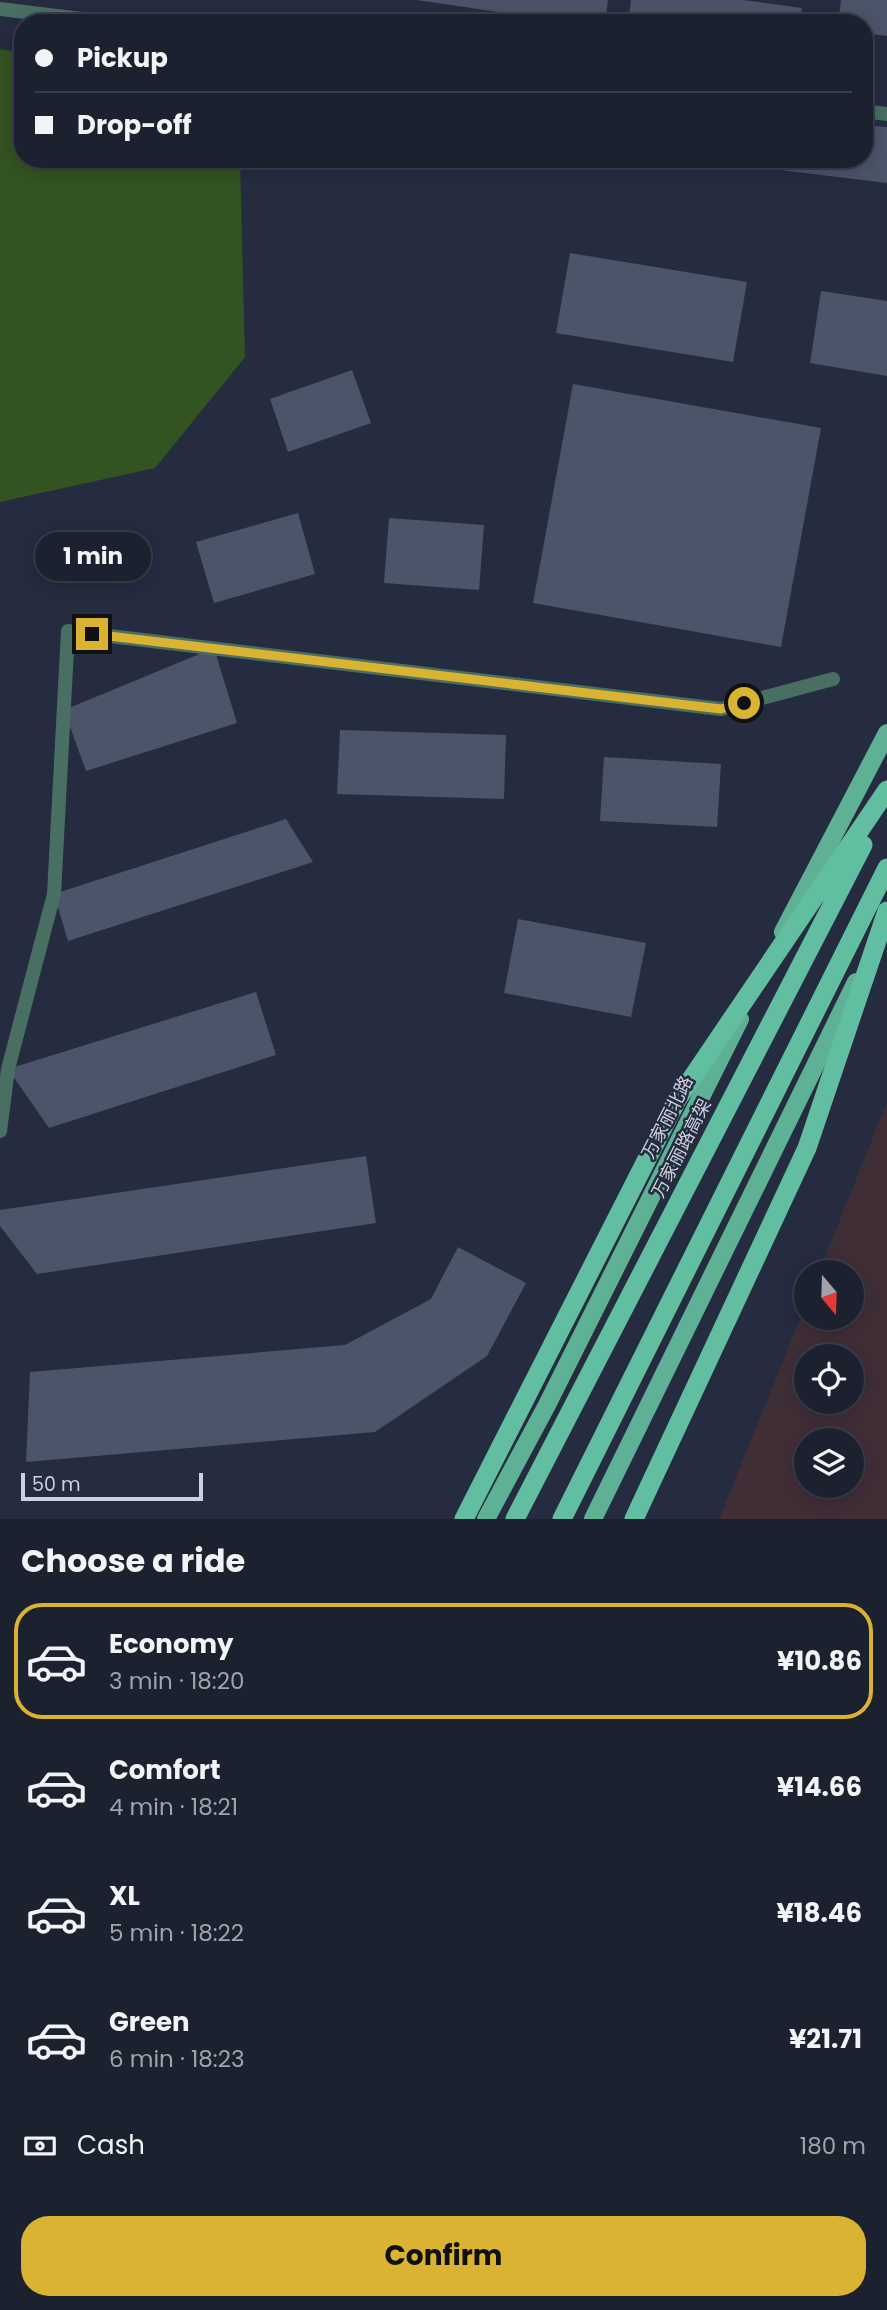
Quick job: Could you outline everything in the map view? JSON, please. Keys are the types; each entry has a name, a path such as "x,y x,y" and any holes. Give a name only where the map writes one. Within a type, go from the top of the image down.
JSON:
{"highway":[{"path":"464,1519 677,1100 887,790"},
{"name":"万家丽路高架","path":"515,1519 887,798"},
{"path":"562,1519 887,868"},
{"path":"634,1519 807,1148 887,911"}],"main road":[{"name":"万家丽北路","path":"486,1519 547,1405 798,902 887,733"},
{"path":"593,1519 887,919"}],"street":[{"path":"0,9 41,14"},
{"path":"0,1131 8,1069 54,894 68,631 721,709 833,679"}],"shaded area":[{"path":"887,1102 887,1519 719,1519 796,1330 864,1330 864,1260 824,1260"}],"green space":[{"path":"0,49 14,51 14,168 240,168 245,357 155,468 0,502"}],"building":[{"path":"417,0 608,0 606,14 512,14"},
{"path":"631,0 743,0 802,8 801,14 629,14"},
{"path":"841,0 887,0 887,36 873,34 873,14 839,14"},
{"path":"873,126 887,127 887,183 764,168 873,168"},
{"path":"570,253 747,282 733,362 556,333"},
{"path":"821,291 887,301 887,376 810,363"},
{"path":"352,370 371,423 288,452 270,399"},
{"path":"573,384 821,428 781,647 533,603"},
{"path":"298,513 315,574 214,603 196,542"},
{"path":"389,518 484,525 479,590 384,583"},
{"path":"214,648 237,723 86,771 64,710"},
{"path":"340,730 506,735 504,799 337,794"},
{"path":"604,757 721,764 717,827 600,821"},
{"path":"286,819 313,862 68,941 54,894"},
{"path":"518,919 646,943 631,1017 504,993"},
{"path":"256,992 276,1055 49,1128 8,1069"},
{"path":"366,1156 376,1223 37,1274 0,1226 0,1210"},
{"path":"458,1247 526,1283 487,1356 375,1432 26,1462 30,1372 345,1345 431,1299"}],"route":[{"path":"92,634 721,709 744,703"}]}
